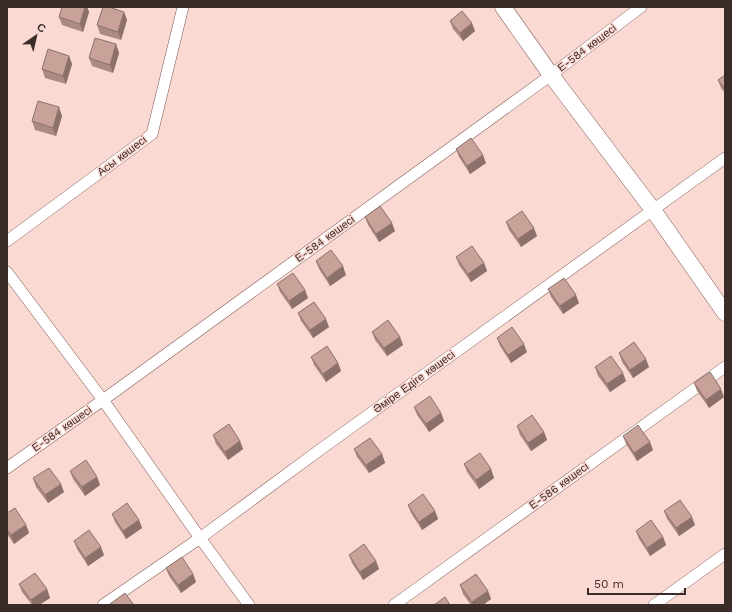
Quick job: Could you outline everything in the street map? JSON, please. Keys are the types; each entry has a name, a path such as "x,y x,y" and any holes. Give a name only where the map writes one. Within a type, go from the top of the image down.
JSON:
{"street":[{"name":"Асы көшесі","path":"7,241 152,134 183,7"},
{"path":"502,7 551,75 653,210 725,313"},
{"name":"Е-584 көшесі","path":"7,468 551,75 641,7"},
{"name":"Әміре Едіге көшесі","path":"103,605 200,538 725,158"},
{"path":"7,272 103,400 249,605"},
{"name":"Е-586 көшесі","path":"394,605 725,366"},
{"path":"654,605 725,554"}],"building":[{"path":"62,7 85,7 80,24 59,17"},
{"path":"103,7 109,7 124,12 118,32 97,25"},
{"path":"462,11 472,23 460,33 450,21"},
{"path":"95,38 116,44 110,65 89,58"},
{"path":"48,49 69,56 63,76 42,69"},
{"path":"725,75 725,89 718,80"},
{"path":"38,101 59,107 53,128 32,121"},
{"path":"471,138 483,155 467,166 456,149"},
{"path":"380,206 392,223 376,234 365,217"},
{"path":"522,211 534,228 518,239 506,222"},
{"path":"472,246 484,263 468,274 456,257"},
{"path":"331,250 343,266 327,278 316,261"},
{"path":"293,273 305,290 289,301 277,284"},
{"path":"564,278 576,295 560,306 548,289"},
{"path":"314,302 326,319 310,330 298,313"},
{"path":"388,320 400,337 384,348 372,332"},
{"path":"512,327 524,344 508,355 497,338"},
{"path":"634,342 646,359 630,370 619,353"},
{"path":"327,346 338,363 323,374 311,357"},
{"path":"611,356 623,373 607,384 595,367"},
{"path":"710,372 721,389 706,400 694,383"},
{"path":"430,396 441,413 426,424 414,407"},
{"path":"532,415 544,432 528,443 517,426"},
{"path":"229,424 240,441 225,452 213,435"},
{"path":"638,425 650,442 634,453 623,436"},
{"path":"370,438 382,454 366,465 354,449"},
{"path":"480,453 491,469 476,480 464,464"},
{"path":"86,460 97,477 82,487 70,471"},
{"path":"49,468 61,484 45,495 33,478"},
{"path":"423,494 435,511 419,522 408,505"},
{"path":"680,500 692,517 676,528 664,511"},
{"path":"127,503 139,520 123,531 112,514"},
{"path":"15,508 26,525 11,535 7,530 7,513"},
{"path":"651,520 663,537 647,548 636,531"},
{"path":"89,530 101,547 85,558 74,541"},
{"path":"364,544 376,561 360,572 349,555"},
{"path":"182,557 193,574 178,585 166,568"},
{"path":"35,573 47,589 31,600 19,584"},
{"path":"476,574 488,591 472,602 460,585"},
{"path":"125,593 134,605 110,605 110,604"},
{"path":"445,597 450,605 434,605"}]}
